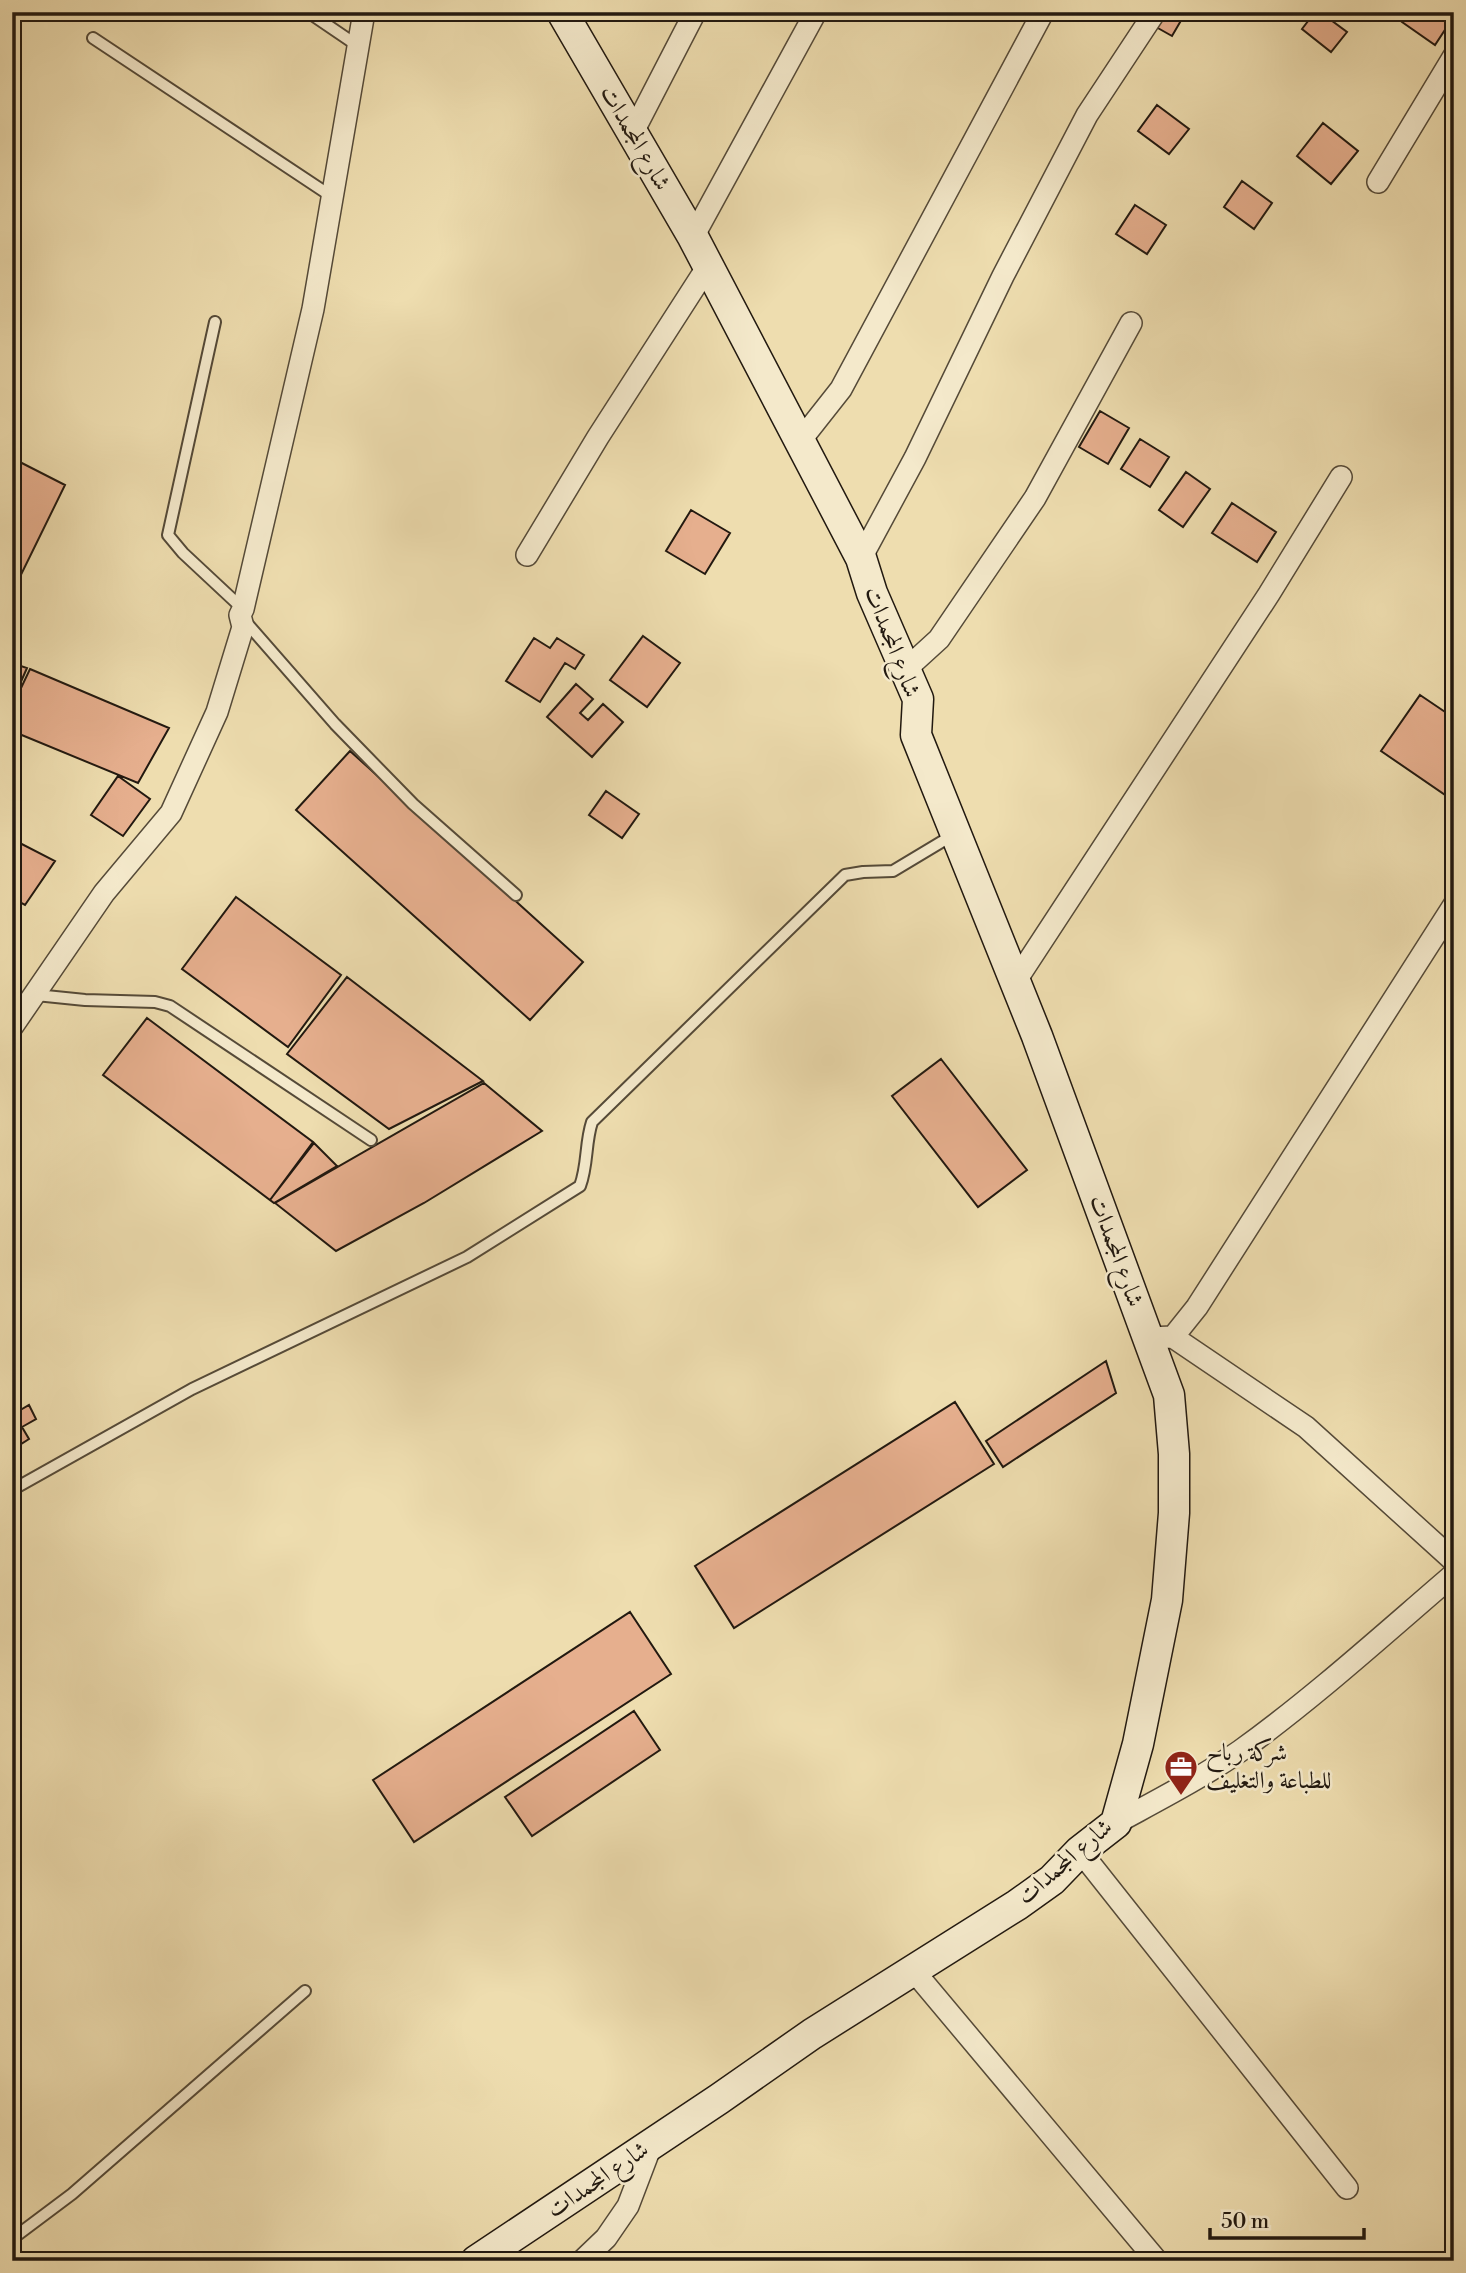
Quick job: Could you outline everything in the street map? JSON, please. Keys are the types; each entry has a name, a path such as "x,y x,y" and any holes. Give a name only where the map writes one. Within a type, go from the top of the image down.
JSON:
{"main road":[{"name":"شارع المجمدات","path":"476,2261 812,2034 1017,1905 1052,1880 1080,1850 1116,1822 1152,1683 1167,1600 1174,1513 1174,1454 1161,1338 916,735 918,699 872,593 861,558 693,237 562,12"}],"street":[{"path":"12,1027 104,893 171,813 217,712 243,627 242,612 313,309 364,12"},
{"path":"632,134 695,12"},
{"path":"693,237 816,12"},
{"path":"800,441 841,389 1044,12"},
{"path":"861,558 915,458 1003,276 1087,115 1155,12"},
{"path":"1378,182 1454,56"},
{"path":"527,555 598,437 708,266"},
{"path":"905,670 939,639 1035,498 1130,323"},
{"path":"1015,982 1269,594 1341,477"},
{"path":"1454,905 1209,1289 1161,1338 1306,1426 1454,1562"},
{"path":"1116,1822 1183,1787 1240,1751 1345,1667 1454,1574"},
{"path":"1080,1850 1346,2188"},
{"path":"913,1970 1157,2261"},
{"path":"582,2261 606,2238 628,2206 652,2143"}],"lane":[{"path":"309,12 358,46"},
{"path":"93,38 334,198"},
{"path":"215,322 168,535 242,612 335,724 413,804 516,895"},
{"path":"12,1490 192,1389 467,1257 580,1186 592,1122 845,876 863,872 893,871 956,834"},
{"path":"36,995 85,1000 155,1002 170,1006 371,1140"},
{"path":"12,2239 72,2194 305,1991"}],"building":[{"path":"1165,12 1186,12 1172,36 1156,27"},
{"path":"1315,12 1320,12 1347,32 1331,52 1302,29"},
{"path":"1408,12 1454,12 1454,16 1435,45 1402,22"},
{"path":"1157,105 1189,129 1169,154 1138,131"},
{"path":"1323,123 1358,151 1331,184 1297,156"},
{"path":"1242,181 1272,203 1254,229 1224,207"},
{"path":"1135,205 1166,225 1147,254 1116,234"},
{"path":"1100,411 1129,428 1108,464 1079,447"},
{"path":"1140,439 1169,457 1150,487 1121,469"},
{"path":"12,458 65,485 12,593"},
{"path":"1186,472 1210,489 1183,527 1159,510"},
{"path":"1232,503 1276,532 1257,562 1212,533"},
{"path":"691,510 730,533 705,574 666,551"},
{"path":"643,636 680,663 647,707 610,680"},
{"path":"534,638 550,648 557,638 584,655 575,669 565,663 540,702 506,681"},
{"path":"12,663 27,668 12,702"},
{"path":"30,669 169,728 138,783 12,731 12,707"},
{"path":"576,684 593,699 580,713 588,720 603,704 623,722 592,757 547,717"},
{"path":"1420,695 1454,718 1454,801 1381,751"},
{"path":"350,751 583,962 530,1020 296,810"},
{"path":"118,776 150,799 123,836 91,815"},
{"path":"606,791 639,814 622,838 589,815"},
{"path":"12,839 55,861 25,905 12,898"},
{"path":"236,897 341,975 288,1047 182,969"},
{"path":"347,977 483,1081 389,1129 287,1054"},
{"path":"147,1018 313,1142 270,1200 103,1075"},
{"path":"941,1059 1027,1170 978,1207 892,1096"},
{"path":"484,1083 542,1131 424,1203 336,1251 275,1203"},
{"path":"314,1143 337,1166 274,1203 270,1200"},
{"path":"1106,1361 1116,1393 1003,1467 986,1441"},
{"path":"955,1402 994,1464 734,1628 695,1566"},
{"path":"29,1405 36,1419 22,1427 29,1439 21,1444 12,1429 12,1415"},
{"path":"12,1432 20,1447 12,1452"},
{"path":"630,1612 671,1674 414,1842 373,1780"},
{"path":"634,1711 660,1750 532,1836 505,1797"}],"place":[{"name":"شركة رباح للطباعة والتغليف","path":"1181,1797"}]}
